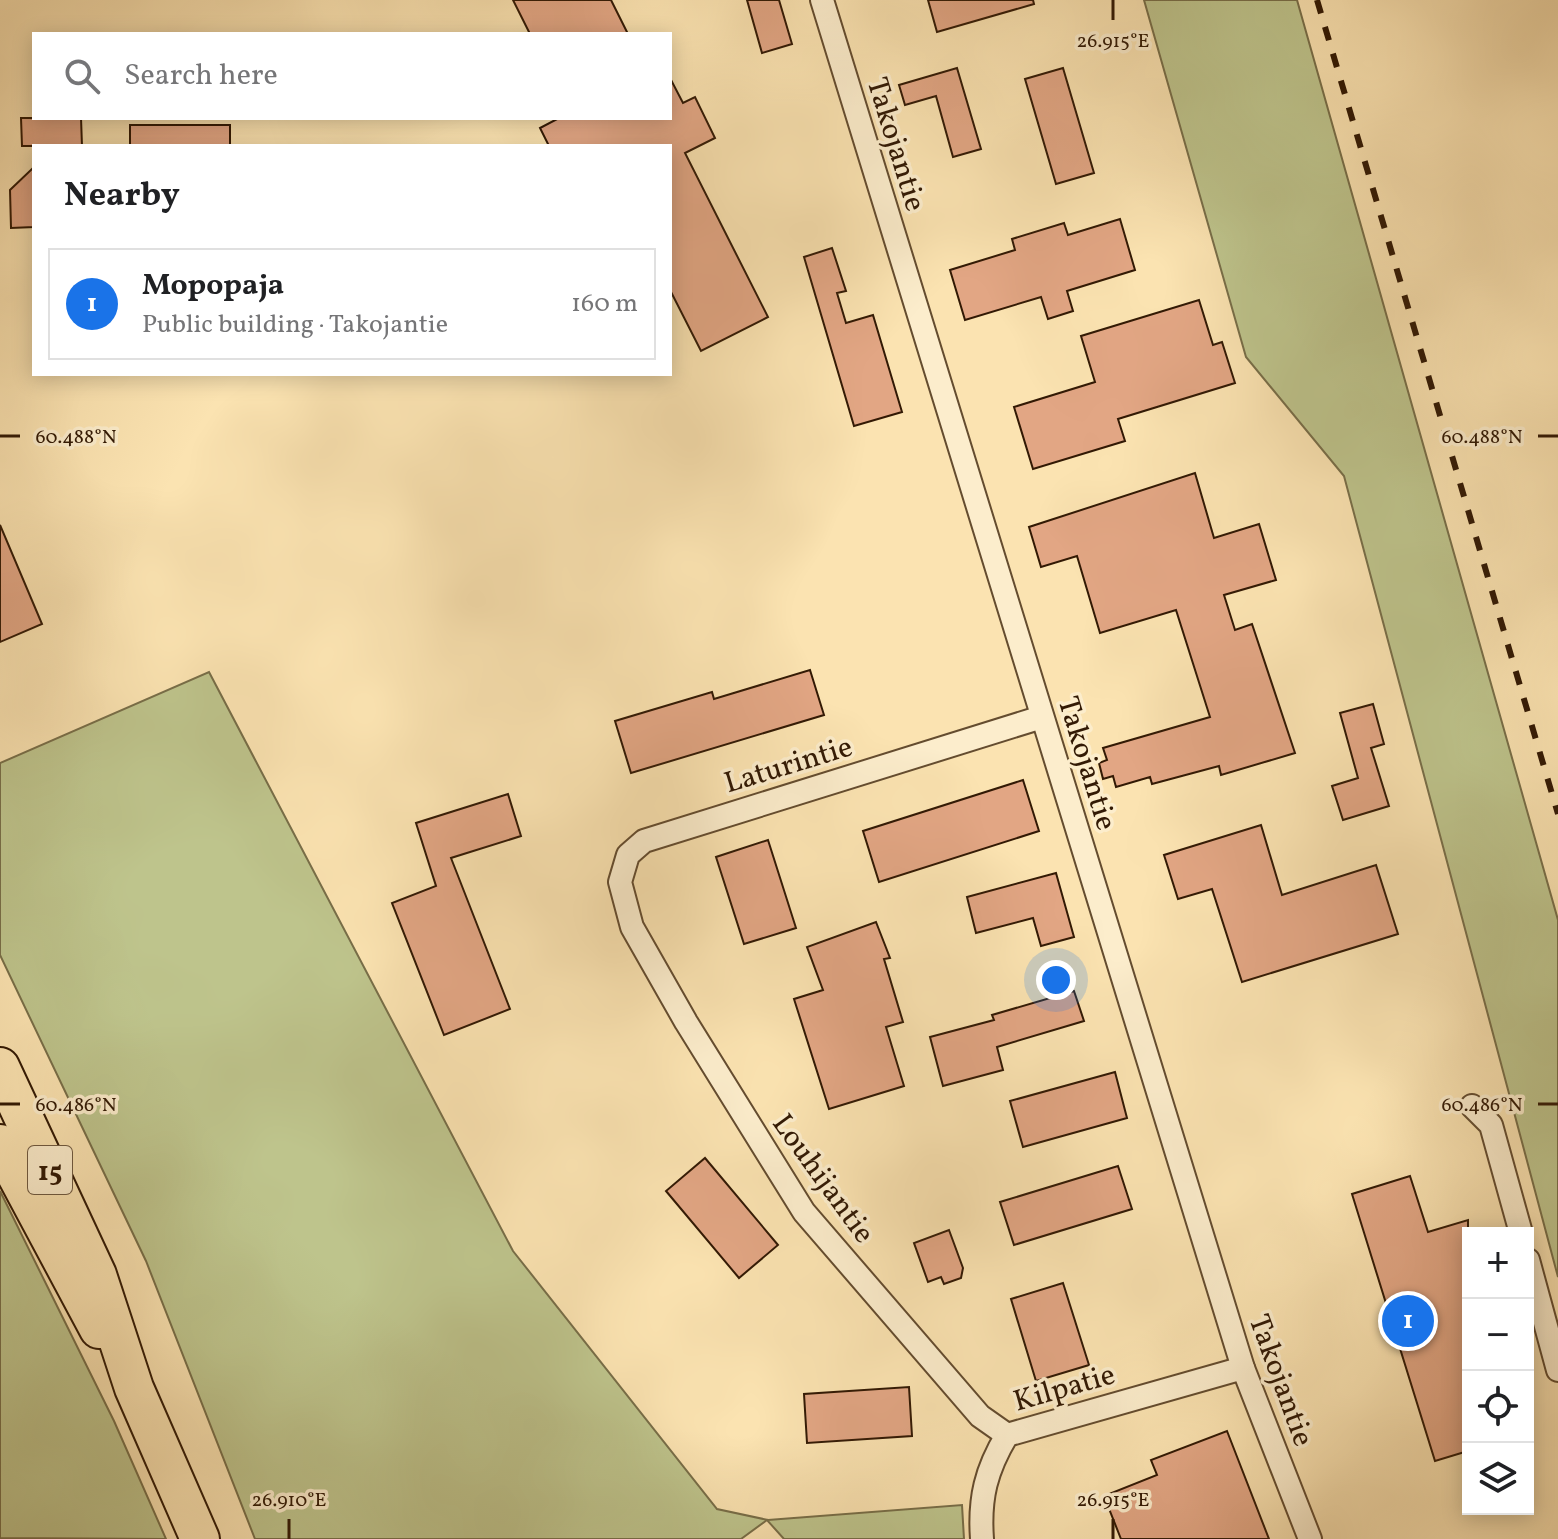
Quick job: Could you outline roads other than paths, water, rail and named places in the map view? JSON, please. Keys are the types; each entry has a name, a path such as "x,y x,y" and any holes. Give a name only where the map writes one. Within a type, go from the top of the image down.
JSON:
{"highway":[{"name":"15","path":"0,1067 97,1275 134,1388 200,1539"},
{"name":"15","path":"0,1144 73,1286 134,1388"}],"street":[{"name":"Takojantie","path":"822,0 1243,1368 1310,1539"},
{"name":"Laturintie","path":"632,927 620,882 628,855 644,841 1042,717"},
{"name":"Louhijantie","path":"632,927 693,1035 804,1212 980,1416 1007,1435"},
{"path":"1472,1106 1491,1125 1519,1227"},
{"path":"1534,1282 1558,1370"},
{"name":"Kilpatie","path":"982,1539 982,1490 988,1466 1007,1435 1243,1368"}],"railway":[{"path":"1317,0 1558,814"}],"place":[{"name":"Mopopaja","path":"1408,1321"}]}
